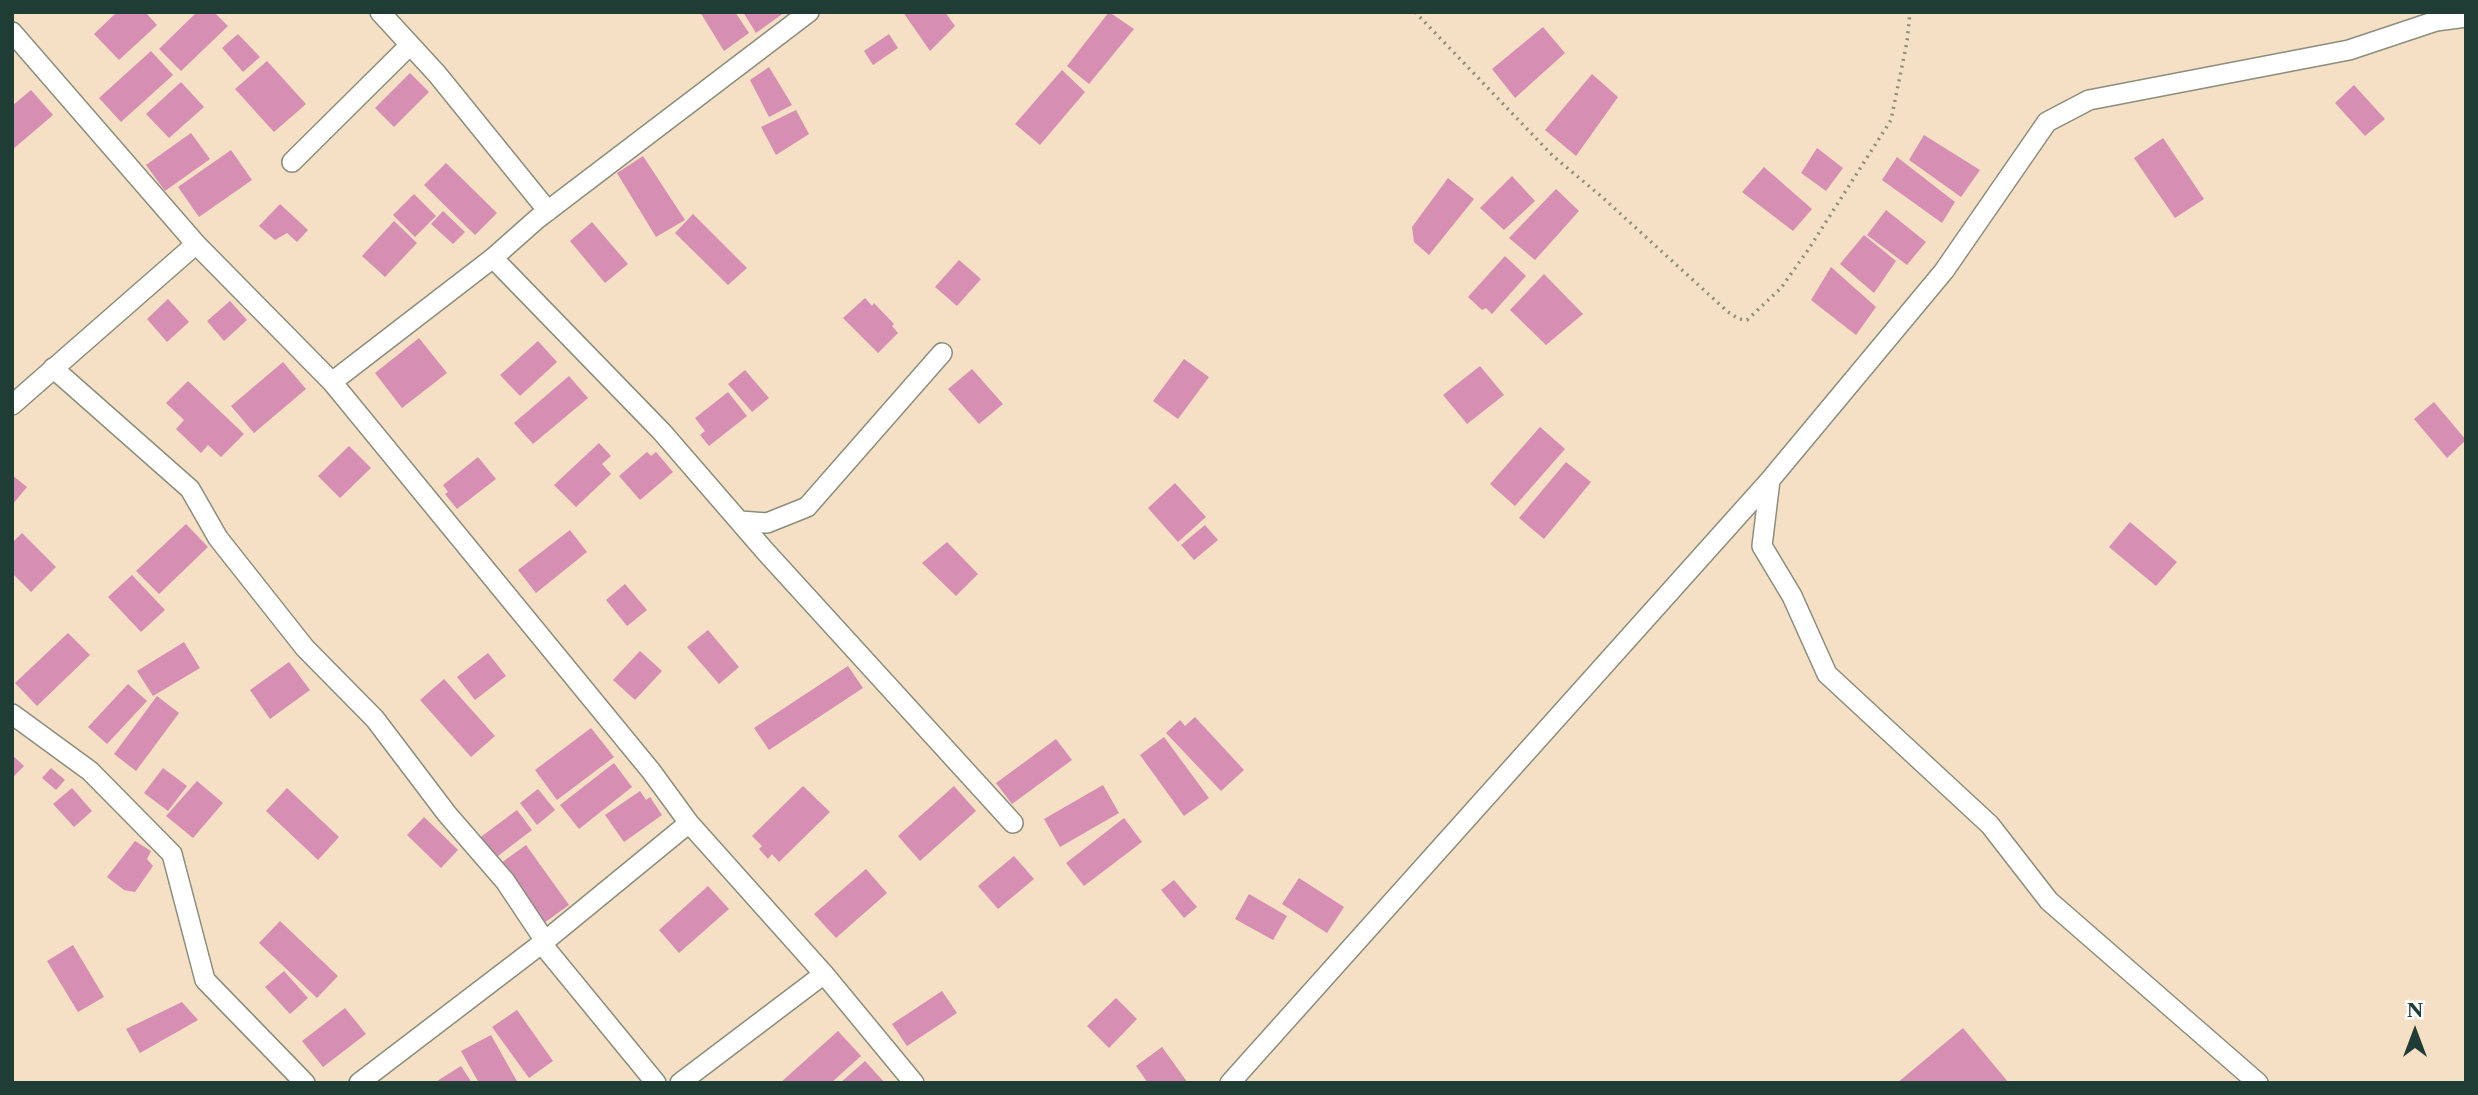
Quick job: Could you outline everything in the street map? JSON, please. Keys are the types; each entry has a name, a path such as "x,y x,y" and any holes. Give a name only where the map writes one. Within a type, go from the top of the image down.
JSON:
{"street":[{"path":"380,12 437,74 548,211"},
{"path":"332,382 493,258 548,211 809,12"},
{"path":"1230,1083 1770,480 1944,271 2047,122 2089,100 2349,50 2437,20 2466,17"},
{"path":"12,32 196,244 332,382 651,771 689,823 824,974 914,1083"},
{"path":"292,162 410,45"},
{"path":"12,405 196,244"},
{"path":"493,258 662,432 1013,823"},
{"path":"740,522 767,523 807,507 942,353"},
{"path":"53,368 190,489 218,538 305,648 375,719 447,814 505,881 543,943 656,1083"},
{"path":"1770,480 1762,546 1791,596 1827,674 1990,825 2049,901 2258,1083"},
{"path":"12,714 90,771 172,854 205,980 305,1083"},
{"path":"359,1083 543,943 689,823"},
{"path":"680,1083 824,974"}],"path":[{"path":"1415,12 1553,156 1728,312 1746,320 1782,288 1891,120 1907,42 1910,12"}],"building":[{"path":"117,12 145,12 157,25 119,60 94,34"},
{"path":"197,12 214,12 228,26 181,71 159,49"},
{"path":"700,12 735,12 749,33 724,51"},
{"path":"743,12 785,12 756,33"},
{"path":"903,12 945,12 955,26 930,51"},
{"path":"1109,12 1134,29 1089,84 1067,66"},
{"path":"1543,27 1565,53 1515,98 1492,69"},
{"path":"238,34 260,57 243,72 222,48"},
{"path":"889,34 898,48 873,65 864,51"},
{"path":"151,51 173,75 121,122 99,98"},
{"path":"267,61 306,104 274,132 235,89"},
{"path":"769,67 792,105 769,117 750,80"},
{"path":"1062,70 1085,92 1040,145 1015,124"},
{"path":"410,73 429,92 394,127 375,108"},
{"path":"1592,74 1618,97 1576,156 1545,130"},
{"path":"181,82 204,107 169,138 146,114"},
{"path":"2354,85 2385,119 2365,136 2335,103"},
{"path":"31,90 53,115 12,150 12,106"},
{"path":"796,110 809,134 776,155 761,127"},
{"path":"191,133 210,159 165,191 146,165"},
{"path":"1924,135 1980,170 1961,197 1909,160"},
{"path":"2163,138 2204,199 2175,218 2134,158"},
{"path":"1817,148 1843,168 1826,191 1801,173"},
{"path":"231,150 252,180 199,217 178,187"},
{"path":"643,156 685,220 656,237 617,173"},
{"path":"1897,157 1955,202 1942,223 1882,180"},
{"path":"446,163 497,213 475,235 424,185"},
{"path":"1764,167 1812,209 1793,231 1742,192"},
{"path":"1512,176 1535,201 1504,230 1480,208"},
{"path":"1448,178 1474,199 1429,255 1414,242 1412,227"},
{"path":"1556,189 1579,211 1535,260 1509,238"},
{"path":"414,194 436,216 415,237 393,215"},
{"path":"280,204 308,230 297,242 287,233 275,240 259,226"},
{"path":"1886,210 1926,242 1907,265 1867,235"},
{"path":"443,211 465,232 453,244 431,224"},
{"path":"693,214 747,268 728,285 675,233"},
{"path":"394,221 417,243 385,277 362,256"},
{"path":"592,222 628,264 605,283 570,241"},
{"path":"1864,235 1896,261 1874,293 1840,264"},
{"path":"1505,256 1526,276 1492,314 1486,308 1482,310 1468,297"},
{"path":"959,260 981,279 957,306 935,287"},
{"path":"1831,267 1876,307 1856,335 1811,300"},
{"path":"1544,274 1583,314 1546,345 1510,310"},
{"path":"865,298 872,306 874,303 894,324 892,326 898,333 878,353 843,318"},
{"path":"168,299 189,322 167,342 147,319"},
{"path":"230,301 247,320 224,341 207,321"},
{"path":"419,338 447,373 402,408 375,373"},
{"path":"538,341 557,362 520,396 500,375"},
{"path":"1184,359 1209,377 1178,419 1153,401"},
{"path":"283,362 306,389 254,433 231,406"},
{"path":"1480,366 1504,395 1467,424 1443,395"},
{"path":"972,369 1003,404 979,424 948,389"},
{"path":"745,370 769,398 752,412 728,384"},
{"path":"569,376 588,398 533,444 514,423"},
{"path":"188,381 244,434 221,457 208,445 201,453 176,429 184,420 166,403"},
{"path":"728,392 747,416 709,446 700,435 705,431 695,418"},
{"path":"2434,402 2466,440 2447,458 2414,419"},
{"path":"1540,427 1565,449 1515,506 1490,484"},
{"path":"599,443 611,456 602,464 611,474 576,507 554,485"},
{"path":"349,446 371,468 340,498 318,476"},
{"path":"647,452 651,456 656,452 673,472 640,500 619,476"},
{"path":"478,457 496,479 457,509 445,494 448,492 443,485"},
{"path":"1566,462 1591,482 1544,539 1519,518"},
{"path":"12,475 27,487 12,505"},
{"path":"1175,483 1206,517 1178,542 1148,508"},
{"path":"2130,522 2177,562 2156,586 2109,547"},
{"path":"186,524 208,547 159,594 136,571"},
{"path":"1205,525 1218,540 1194,560 1181,545"},
{"path":"570,530 587,552 536,593 518,570"},
{"path":"22,533 56,567 31,592 12,573 12,543"},
{"path":"947,542 978,574 956,596 922,563"},
{"path":"132,575 165,610 141,632 108,597"},
{"path":"625,584 647,610 627,626 606,600"},
{"path":"708,630 739,667 719,684 687,647"},
{"path":"68,633 90,655 37,706 15,683"},
{"path":"184,642 200,668 153,696 137,671"},
{"path":"640,651 662,671 635,700 613,680"},
{"path":"488,653 506,676 475,700 457,677"},
{"path":"289,662 310,690 270,719 250,690"},
{"path":"848,666 863,688 769,750 754,728"},
{"path":"444,679 495,736 471,757 420,700"},
{"path":"128,684 147,701 107,744 88,727"},
{"path":"157,696 179,713 136,771 114,754"},
{"path":"1195,717 1244,770 1221,791 1166,733 1180,720 1185,726"},
{"path":"591,728 614,757 557,800 535,770"},
{"path":"1164,737 1209,798 1184,816 1140,755"},
{"path":"1056,739 1072,760 1012,804 996,783"},
{"path":"12,755 24,766 12,778"},
{"path":"614,763 632,787 579,829 560,805"},
{"path":"51,768 65,780 56,790 42,778"},
{"path":"163,768 187,786 168,811 144,793"},
{"path":"197,781 223,803 193,838 166,816"},
{"path":"1103,785 1119,813 1060,847 1044,819"},
{"path":"803,786 830,812 779,862 772,854 768,859 759,849 762,846 752,836"},
{"path":"954,786 976,811 920,861 898,836"},
{"path":"72,788 92,811 74,827 53,804"},
{"path":"287,788 339,837 318,860 266,811"},
{"path":"538,789 555,810 537,825 520,803"},
{"path":"640,791 646,800 650,797 662,815 624,842 605,815"},
{"path":"517,810 532,830 494,859 478,839"},
{"path":"424,817 458,850 441,868 407,835"},
{"path":"1124,818 1142,842 1084,886 1066,863"},
{"path":"135,841 151,851 147,859 153,866 135,892 124,890 107,877"},
{"path":"526,845 569,905 544,923 501,863"},
{"path":"1014,856 1034,879 998,909 978,886"},
{"path":"866,869 887,893 836,938 814,914"},
{"path":"1299,878 1344,907 1327,933 1282,904"},
{"path":"1174,880 1197,907 1184,918 1161,890"},
{"path":"708,886 729,909 679,953 659,930"},
{"path":"1249,894 1287,916 1273,940 1235,919"},
{"path":"280,921 338,976 317,998 259,943"},
{"path":"73,945 104,997 78,1012 47,961"},
{"path":"284,971 308,998 290,1014 265,987"},
{"path":"942,991 957,1013 907,1046 892,1024"},
{"path":"1116,998 1137,1019 1109,1048 1087,1026"},
{"path":"182,1002 198,1020 140,1053 126,1029"},
{"path":"345,1008 366,1034 323,1067 302,1041"},
{"path":"517,1010 553,1061 529,1078 492,1027"},
{"path":"1963,1028 2009,1083 1897,1083"},
{"path":"838,1031 861,1056 831,1083 780,1083"},
{"path":"491,1035 518,1083 479,1083 461,1051"},
{"path":"1162,1047 1188,1083 1148,1083 1136,1066"},
{"path":"865,1061 885,1083 840,1083"},
{"path":"461,1066 472,1083 434,1083"}]}
